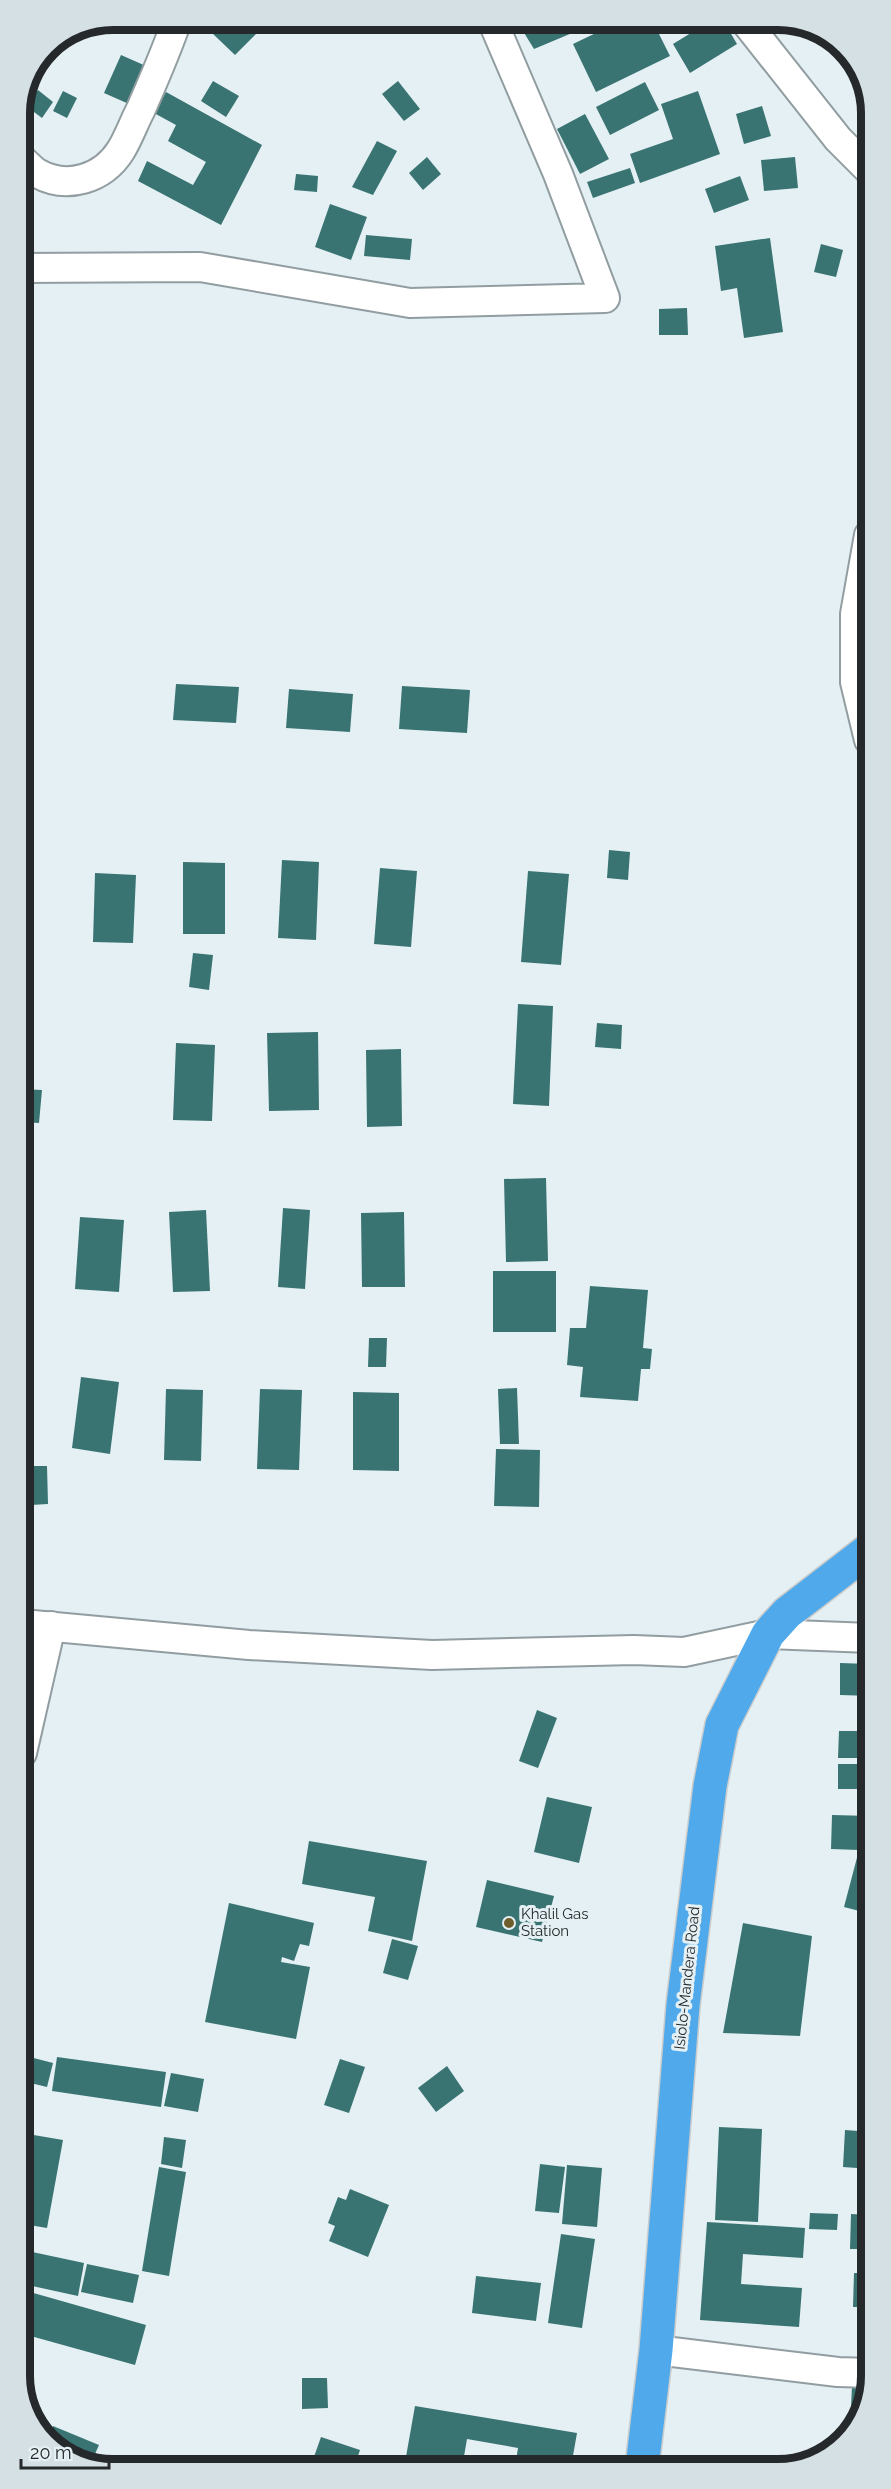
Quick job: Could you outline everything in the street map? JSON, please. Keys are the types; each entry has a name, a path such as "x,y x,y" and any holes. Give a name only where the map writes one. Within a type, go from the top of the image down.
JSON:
{"highway":[{"name":"Isiolo-Mandera Road","path":"643,2459 656,2350 683,2005 710,1786 722,1725 768,1634 787,1613 861,1556"}],"street":[{"path":"30,167 37,173 56,180 77,182 91,177 108,166 120,151 162,63 174,30"},
{"path":"30,268 200,267 410,303 605,298 558,174 496,30"},
{"path":"752,30 838,139 861,162"},
{"path":"861,580 855,614 855,681 861,706"},
{"path":"30,1625 238,1644 432,1655 634,1650 684,1652 768,1634 861,1638"},
{"path":"30,1718 51,1626"},
{"path":"656,2350 838,2372 861,2373"}],"building":[{"path":"215,30 260,30 235,55 212,33"},
{"path":"522,30 579,30 534,49"},
{"path":"602,30 657,30 670,56 596,92 573,44"},
{"path":"696,30 729,30 737,44 690,73 673,44"},
{"path":"121,55 146,66 129,104 104,93"},
{"path":"213,81 239,96 226,117 201,101"},
{"path":"398,81 420,109 404,121 382,94"},
{"path":"645,82 659,110 610,135 596,107"},
{"path":"38,90 53,102 42,118 30,109 32,98"},
{"path":"63,91 77,98 67,118 53,111"},
{"path":"698,91 720,154 640,183 630,154 673,139 661,104"},
{"path":"166,92 262,145 221,225 138,181 147,161 193,185 206,162 168,141 176,125 154,113"},
{"path":"762,106 771,136 744,144 736,114"},
{"path":"585,114 609,159 580,174 557,129"},
{"path":"377,141 397,151 373,195 352,187"},
{"path":"427,157 441,174 423,190 409,173"},
{"path":"795,157 798,188 764,191 761,160"},
{"path":"630,168 635,183 593,198 587,182"},
{"path":"296,174 318,176 317,192 294,190"},
{"path":"740,176 749,200 714,213 705,189"},
{"path":"330,204 367,217 351,260 315,247"},
{"path":"366,235 412,239 410,260 364,256"},
{"path":"770,238 783,332 744,338 737,288 721,291 715,246"},
{"path":"821,244 843,250 836,277 814,272"},
{"path":"687,308 688,335 659,335 659,309"},
{"path":"176,684 239,687 236,723 173,720"},
{"path":"402,686 470,690 467,733 399,729"},
{"path":"289,689 353,694 350,732 286,728"},
{"path":"609,850 630,852 628,880 607,878"},
{"path":"282,860 319,862 316,940 278,938"},
{"path":"183,862 225,863 225,934 183,934"},
{"path":"380,868 417,871 411,947 374,944"},
{"path":"528,871 569,874 561,965 521,962"},
{"path":"95,873 136,875 133,943 93,942"},
{"path":"193,953 213,955 209,990 189,987"},
{"path":"518,1004 553,1006 549,1106 513,1104"},
{"path":"597,1023 622,1025 621,1049 595,1047"},
{"path":"318,1032 319,1110 269,1111 267,1033"},
{"path":"176,1043 215,1045 212,1121 173,1120"},
{"path":"401,1049 402,1126 367,1127 366,1050"},
{"path":"30,1089 42,1090 39,1123 30,1122"},
{"path":"546,1178 548,1261 506,1262 504,1179"},
{"path":"283,1208 310,1210 305,1289 278,1287"},
{"path":"206,1210 210,1291 173,1292 169,1212"},
{"path":"404,1212 405,1287 362,1287 361,1213"},
{"path":"80,1217 124,1220 119,1292 75,1289"},
{"path":"493,1271 556,1271 556,1332 493,1332"},
{"path":"590,1286 648,1290 643,1348 652,1349 650,1369 641,1369 638,1401 580,1397 583,1367 567,1365 570,1328 586,1328"},
{"path":"369,1338 387,1338 386,1367 368,1367"},
{"path":"81,1377 119,1382 110,1454 72,1448"},
{"path":"517,1388 519,1444 500,1444 498,1389"},
{"path":"166,1389 203,1390 201,1461 164,1460"},
{"path":"260,1389 302,1390 299,1470 257,1469"},
{"path":"353,1392 399,1393 399,1471 353,1470"},
{"path":"496,1449 540,1450 539,1507 494,1506"},
{"path":"31,1466 47,1466 48,1504 31,1505"},
{"path":"840,1663 861,1664 861,1696 840,1695"},
{"path":"537,1710 557,1718 538,1768 519,1761"},
{"path":"839,1731 861,1731 861,1758 838,1758"},
{"path":"838,1764 861,1764 861,1789 838,1789"},
{"path":"547,1797 592,1807 579,1863 534,1852"},
{"path":"832,1815 861,1816 861,1911 844,1907 859,1850 831,1849"},
{"path":"309,1841 427,1861 412,1941 368,1931 375,1897 302,1884"},
{"path":"487,1880 554,1896 542,1942 476,1927"},
{"path":"229,1903 314,1923 309,1946 300,1944 294,1961 282,1957 281,1962 310,1967 296,2039 205,2022"},
{"path":"743,1923 812,1936 800,2036 723,2033"},
{"path":"392,1939 418,1946 408,1980 383,1973"},
{"path":"30,2057 53,2063 47,2087 30,2083"},
{"path":"57,2057 166,2072 161,2107 52,2091"},
{"path":"340,2059 365,2067 349,2113 324,2105"},
{"path":"447,2066 464,2091 436,2112 418,2088"},
{"path":"171,2073 204,2079 198,2112 164,2106"},
{"path":"719,2127 762,2129 758,2222 715,2220"},
{"path":"845,2130 861,2131 861,2168 843,2167"},
{"path":"30,2134 63,2140 47,2228 30,2225"},
{"path":"164,2137 186,2140 182,2168 161,2164"},
{"path":"540,2164 565,2167 559,2213 535,2211"},
{"path":"567,2165 602,2168 597,2227 562,2224"},
{"path":"159,2167 186,2172 169,2276 142,2271"},
{"path":"350,2189 389,2205 368,2257 329,2241 335,2226 328,2223 338,2197 346,2200"},
{"path":"810,2213 838,2214 837,2230 809,2229"},
{"path":"851,2214 861,2214 861,2249 850,2249"},
{"path":"707,2222 805,2228 803,2258 743,2254 741,2284 802,2288 799,2327 700,2320"},
{"path":"561,2234 595,2239 582,2328 548,2323"},
{"path":"30,2251 84,2263 78,2296 30,2286"},
{"path":"87,2264 139,2275 133,2303 81,2292"},
{"path":"854,2273 861,2273 861,2307 853,2307"},
{"path":"476,2276 541,2283 536,2321 472,2313"},
{"path":"30,2292 146,2325 135,2365 30,2336"},
{"path":"302,2378 327,2378 328,2408 302,2409"},
{"path":"852,2386 860,2386 857,2403 851,2415"},
{"path":"415,2406 577,2433 572,2459 516,2459 518,2448 467,2439 464,2459 406,2459"},
{"path":"53,2426 99,2445 94,2456 86,2455 63,2442 51,2431"},
{"path":"321,2437 360,2450 357,2459 313,2459"}],"place":[{"name":"Khalil Gas Station","path":"509,1923"}]}
